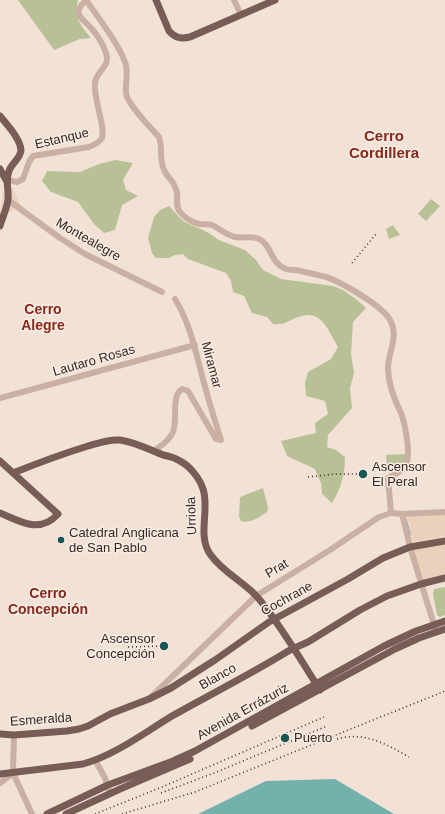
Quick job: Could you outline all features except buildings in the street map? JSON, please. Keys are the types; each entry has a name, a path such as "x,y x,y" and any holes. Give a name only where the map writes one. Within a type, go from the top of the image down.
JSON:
{"main road":[{"path":"156,0 169,31 173,35 180,38 190,37 276,0"},
{"path":"0,116 17,140 21,150 20,156 10,168 6,180"},
{"path":"0,169 6,180 8,200 0,226"},
{"name":"Urriola","path":"13,473 104,441 121,440 180,460 187,465 203,489 206,510 204,528 205,544 209,554 220,566 256,596 274,619 318,687"},
{"path":"0,461 58,514 47,524 35,525 25,523 0,513"},
{"name":"Cochrane","path":"149,699 191,676 274,619 348,579 383,558 410,547 445,541"},
{"name":"Blanco","path":"0,774 83,764 95,760 112,752 174,715 308,642 360,610 387,596 421,584 445,578"},
{"name":"Avenida Errázuriz","path":"66,814 198,755 318,687 384,646 433,624 445,621"},
{"name":"Avenida Errázuriz","path":"47,814 108,785 185,756 395,649 445,629"},
{"name":"Esmeralda","path":"0,734 14,735 79,729 110,714 149,699"}],"street":[{"name":"Estanque","path":"6,180 17,182 23,180 29,162 34,156 89,147 97,143 102,138 95,85 97,77 105,66 107,57 96,34 90,26 81,20 79,9 86,0"},
{"path":"86,0 119,48 124,58 127,71 127,98 132,106 159,137 161,142 161,158 164,170 176,187 178,196 178,211 189,220 198,224 213,226 234,237 258,238 264,243 278,264 284,268 323,276 334,280 376,305 384,311 390,319 394,340 388,366 390,382 404,425 408,460 405,467 388,478 390,514"},
{"path":"234,0 241,15"},
{"name":"Montealegre","path":"8,200 29,217 85,254 162,292"},
{"name":"Miramar","path":"153,451 172,434 175,428 175,407 177,395 182,389 188,391 216,439 221,440 194,345 184,316 175,299"},
{"name":"Lautaro Rosas","path":"0,398 194,345"},
{"name":"Prat","path":"149,699 256,596 330,550 378,517 390,514 445,512"},
{"path":"402,514 410,547 436,632"},
{"path":"14,735 12,773 32,814"},
{"path":"95,760 108,785 110,794"},
{"path":"0,783 12,773"}],"green space":[{"path":"18,0 78,0 77,16 91,38 80,39 54,50"},
{"path":"115,160 133,163 123,180 126,190 138,196 122,205 115,230 104,233 94,224 78,202 51,192 42,181 47,171 80,172 99,164"},
{"path":"431,199 440,206 426,221 418,214"},
{"path":"169,206 183,221 209,233 219,240 245,250 256,260 263,270 281,279 333,286 343,290 366,308 353,322 351,354 354,373 350,388 352,408 328,435 327,447 336,450 345,457 342,481 332,503 322,494 321,483 315,469 287,456 281,441 316,433 315,423 328,414 325,401 306,396 305,382 308,372 331,359 338,347 322,322 312,315 305,315 283,324 273,324 267,317 252,313 244,296 233,292 231,281 226,273 188,259 183,254 175,255 169,258 156,258 152,253 148,238 154,217 160,210"},
{"path":"393,225 400,235 389,239 386,229"},
{"path":"407,454 405,465 387,468 386,455"},
{"path":"263,488 268,507 267,512 251,521 241,521 239,516 240,497"},
{"path":"445,587 445,615 440,617 437,615 433,594 434,589"}],"shaded area":[{"path":"13,188 21,206 4,215 0,214 3,192"},
{"path":"445,513 445,536 413,542 407,517"},
{"path":"445,543 445,575 424,580 414,550"}],"water":[{"path":"335,779 394,814 198,814 266,781"}],"waterway":[{"path":"406,519 410,534"}],"railway":[{"path":"352,263 376,234"},
{"path":"308,477 335,474 363,474"},
{"path":"128,647 164,646"},
{"path":"122,814 195,792 445,691"},
{"path":"95,814 162,787 324,717"},
{"path":"161,793 214,773 327,726"},
{"path":"337,739 347,737 366,738 383,743 409,757"}],"place":[{"name":"Ascensor El Peral","path":"363,474"},
{"name":"Catedral Anglicana de San Pablo","path":"61,540"},
{"name":"Ascensor Concepción","path":"164,646"},
{"name":"Puerto","path":"285,738"}],"district":[{"name":"Cerro Cordillera","path":"384,146"},
{"name":"Cerro Alegre","path":"43,318"},
{"name":"Cerro Concepción","path":"48,602"}]}
